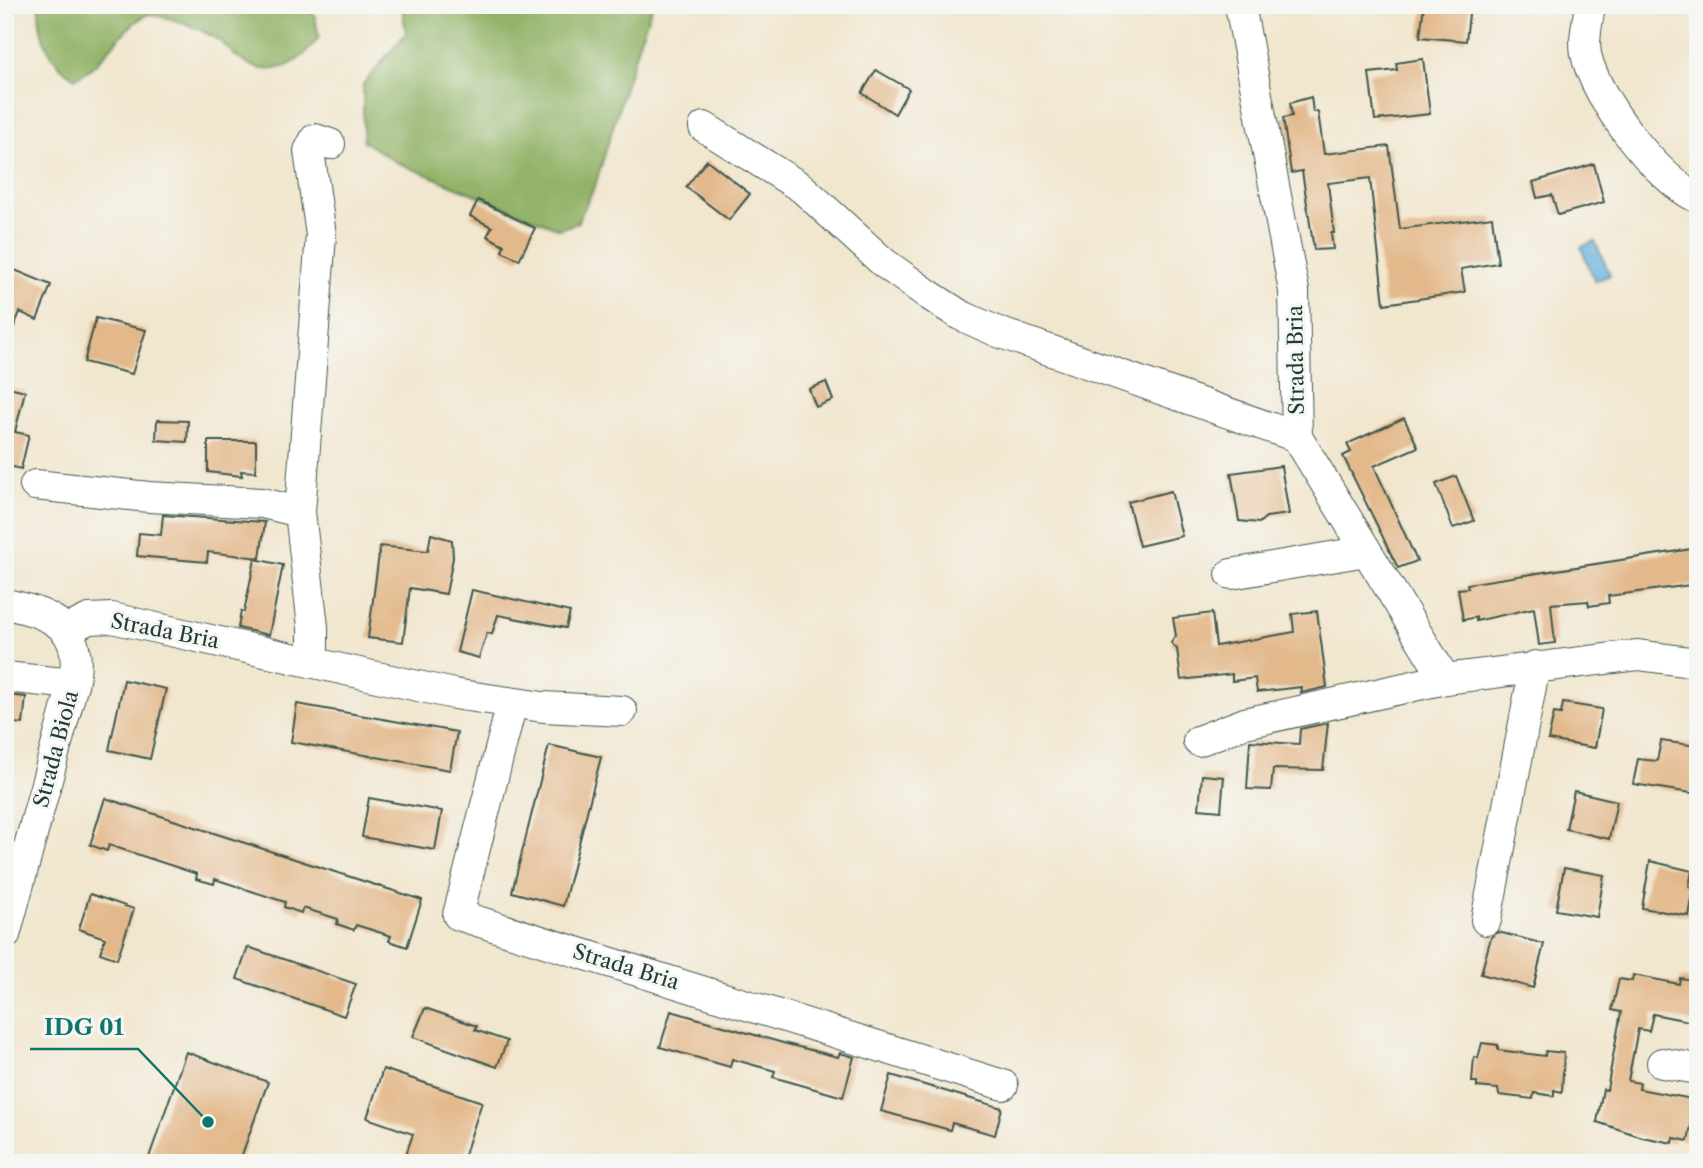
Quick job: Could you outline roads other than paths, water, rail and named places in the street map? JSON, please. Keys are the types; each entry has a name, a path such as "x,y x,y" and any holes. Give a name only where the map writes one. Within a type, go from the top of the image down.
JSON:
{"street":[{"name":"Strada Bria","path":"1240,5 1294,291 1297,437 1445,679"},
{"path":"1590,5 1587,55 1598,83 1623,125 1649,160 1670,180 1698,198"},
{"path":"704,127 802,188 884,263 960,315 998,332 1297,437"},
{"path":"313,662 313,628 300,512 321,235 309,151 315,139 330,144"},
{"path":"35,485 149,497 262,503 300,512"},
{"path":"1231,574 1366,551"},
{"path":"5,604 48,614 66,630"},
{"name":"Strada Bria","path":"66,630 89,619 112,618 454,694 512,703 622,710"},
{"name":"Strada Biola","path":"5,935 17,854 73,684 77,649 66,630"},
{"path":"1198,741 1245,723 1445,679 1638,655 1698,663"},
{"path":"1486,920 1535,666"},
{"path":"5,677 73,684"},
{"name":"Strada Bria","path":"512,703 458,915 1003,1085"},
{"path":"1662,1063 1698,1069"}],"water":[{"path":"1595,241 1610,275 1595,282 1581,247"}],"place":[{"name":"IDG 01","path":"208,1122"}]}
